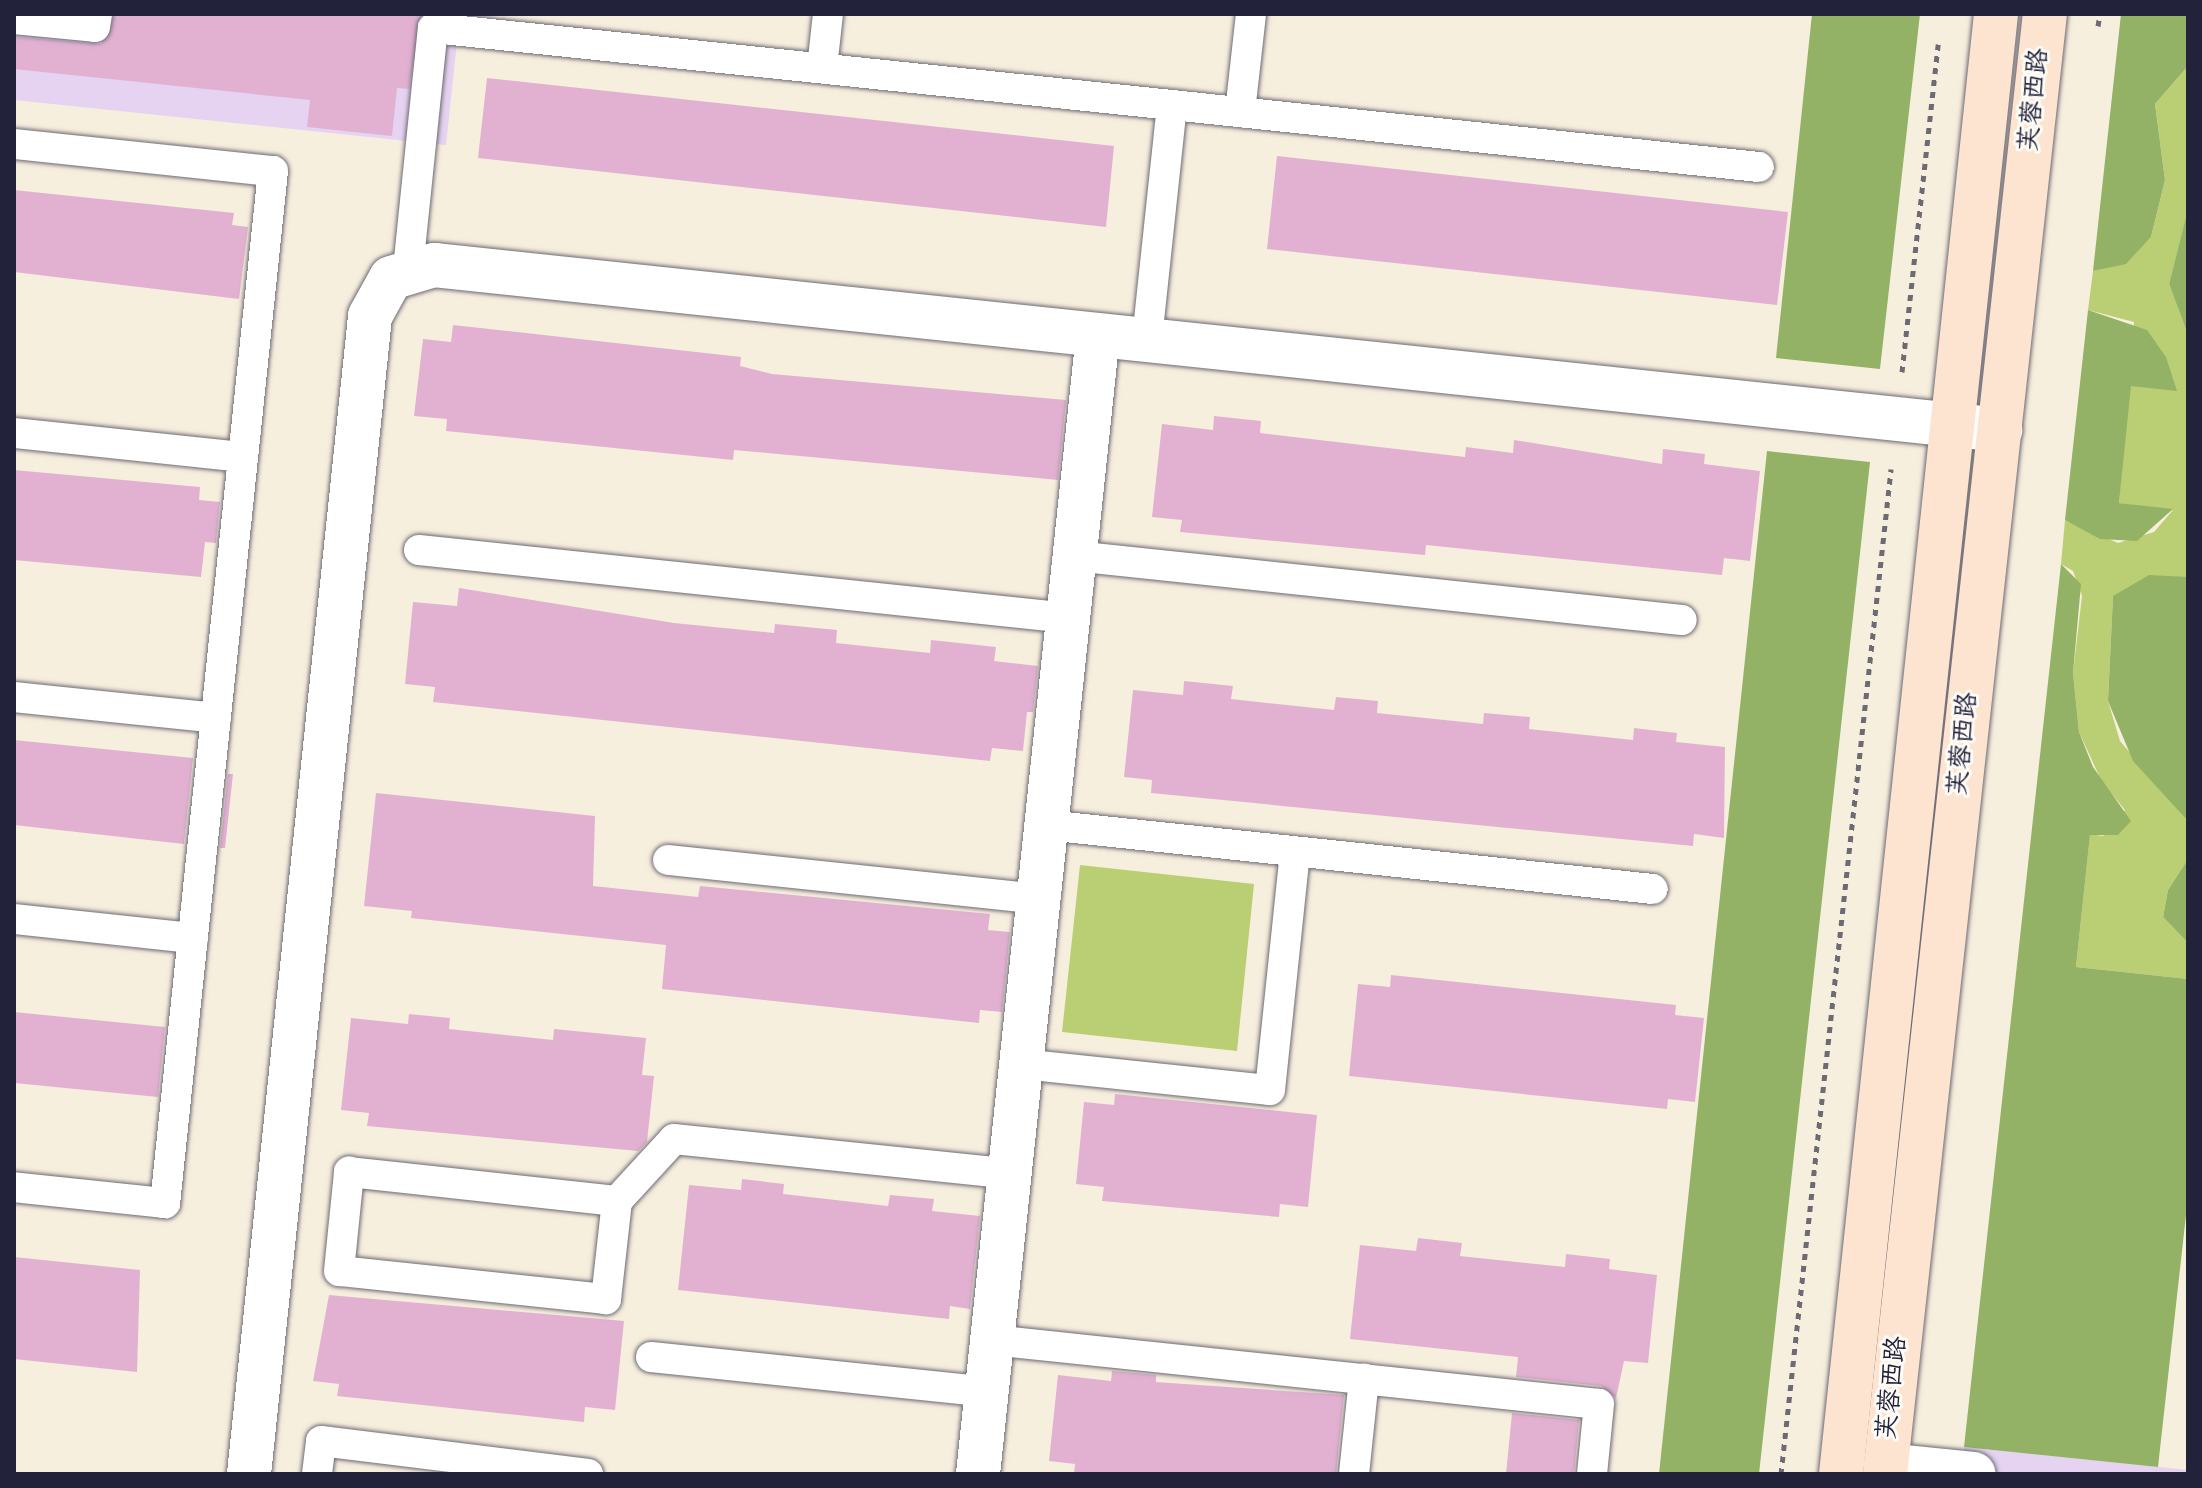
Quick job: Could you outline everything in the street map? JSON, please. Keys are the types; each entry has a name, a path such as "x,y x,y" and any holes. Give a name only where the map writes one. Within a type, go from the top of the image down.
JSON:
{"main road":[{"name":"芙蓉西路","path":"1841,1474 1996,14"},
{"name":"芙蓉西路","path":"1885,1469 2045,14"}],"street":[{"path":"249,1474 370,316 377,295 408,269 434,265 2000,430"},
{"path":"978,1474 1098,335"},
{"path":"1885,1469 1974,1474"}],"lane":[{"path":"14,19 95,27 97,14"},
{"path":"822,68 828,14"},
{"path":"1240,112 1251,14"},
{"path":"408,269 433,28 1759,167"},
{"path":"1147,340 1172,105"},
{"path":"14,144 273,171 165,1203 14,1187"},
{"path":"14,433 243,457"},
{"path":"419,550 1068,618"},
{"path":"1074,556 1682,620"},
{"path":"14,697 216,718"},
{"path":"1046,825 1653,889"},
{"path":"1021,1064 1270,1090 1295,852"},
{"path":"668,860 1038,899"},
{"path":"14,919 193,938"},
{"path":"617,1201 349,1172 339,1271 606,1299 617,1201 674,1139 1010,1174"},
{"path":"992,1340 1599,1404 1592,1474"},
{"path":"651,1357 987,1392"},
{"path":"1354,1474 1364,1379"},
{"path":"317,1474 321,1441 588,1474"}],"path":[{"path":"1781,1474 1940,30"}],"shaded area":[{"path":"14,14 460,14 446,145 14,100"},
{"path":"1964,1447 2188,1470 2188,1474 1961,1474"}],"green space":[{"path":"1812,14 1920,14 1880,369 1776,358"},
{"path":"2121,14 2188,14 2188,66 2155,104 2165,180 2151,237 2126,264 2093,271"},
{"path":"2188,66 2188,210 2169,284 2188,335 2188,577 2113,596 2108,701 2120,741 2188,821 2188,859 2168,890 2163,917 2188,943 2188,979 2076,967 2090,834 2103,836 2125,810 2102,782 2079,732 2073,673 2082,596 2073,571 2061,564 2065,520 2118,543 2154,532 2173,510 2119,503 2134,322 2088,310 2093,271 2126,263 2151,237 2165,180 2155,104"},
{"path":"2188,209 2188,335 2169,284"},
{"path":"2088,310 2147,330 2166,357 2177,391 2131,386 2119,503 2173,509 2137,541 2100,539 2065,520"},
{"path":"1767,451 1870,462 1759,1474 1659,1474"},
{"path":"2061,564 2081,584 2073,673 2079,732 2093,767 2131,821 2118,835 2090,835 2076,967 2188,979 2188,1197 2158,1467 1964,1447"},
{"path":"2149,575 2188,577 2188,821 2133,761 2108,701 2113,596"},
{"path":"2188,859 2188,943 2163,917 2168,890"},
{"path":"1080,865 1254,884 1237,1051 1062,1032"}],"building":[{"path":"115,14 422,14 409,89 397,88 392,136 307,127 310,100 14,69 14,37 101,44"},
{"path":"487,78 1114,146 1106,227 478,158"},
{"path":"1277,156 1788,212 1777,305 1267,249"},
{"path":"14,190 234,213 232,225 248,227 239,299 14,272"},
{"path":"453,325 741,357 740,366 772,374 1066,400 1058,480 734,450 733,460 446,431 447,419 414,416 423,339 451,342"},
{"path":"1214,416 1261,421 1260,433 1465,457 1466,447 1513,453 1514,440 1662,464 1663,449 1705,454 1704,464 1760,471 1750,561 1724,558 1722,575 1426,545 1425,555 1180,532 1182,520 1152,517 1162,424 1213,430"},
{"path":"14,470 200,487 199,500 220,502 216,543 205,542 201,577 14,560"},
{"path":"459,588 674,623 774,633 775,624 837,630 836,643 930,653 931,640 996,647 994,661 1038,666 1033,712 1027,712 1023,751 992,748 990,761 433,702 435,687 405,684 413,602 457,606"},
{"path":"1184,681 1233,686 1231,699 1334,710 1336,697 1378,701 1377,713 1483,724 1484,713 1530,717 1529,729 1633,740 1634,728 1677,733 1676,742 1725,747 1724,838 1694,834 1693,846 1151,793 1152,780 1124,777 1133,690 1183,695"},
{"path":"14,740 193,758 184,844 14,825"},
{"path":"228,774 233,774 225,848 220,848"},
{"path":"376,793 595,816 593,886 698,897 700,886 990,914 988,930 1010,932 1002,1012 980,1010 979,1023 662,989 666,945 411,918 412,911 364,906"},
{"path":"1391,975 1676,1005 1675,1015 1704,1018 1695,1102 1668,1099 1667,1109 1349,1076 1358,984 1390,987"},
{"path":"14,1012 165,1027 158,1097 14,1083"},
{"path":"409,1014 450,1018 449,1029 553,1040 554,1029 646,1038 642,1075 654,1076 647,1142 638,1151 367,1126 369,1113 341,1110 351,1018 408,1024"},
{"path":"1115,1094 1317,1115 1308,1207 1280,1204 1279,1217 1102,1201 1104,1187 1076,1184 1084,1102 1114,1105"},
{"path":"742,1179 784,1184 783,1194 888,1206 890,1195 934,1199 932,1211 980,1216 970,1309 950,1306 949,1319 678,1290 689,1185 741,1190"},
{"path":"1418,1238 1462,1243 1460,1256 1565,1267 1566,1254 1610,1259 1609,1269 1657,1275 1648,1363 1624,1361 1616,1398 1601,1386 1516,1377 1518,1357 1350,1339 1360,1245 1416,1251"},
{"path":"14,1257 140,1270 137,1372 14,1359"},
{"path":"329,1295 624,1321 615,1410 585,1407 584,1422 337,1396 339,1384 313,1381"},
{"path":"1112,1371 1156,1375 1156,1382 1344,1395 1336,1474 1074,1474 1075,1464 1049,1461 1058,1375 1111,1381"},
{"path":"1512,1413 1579,1420 1574,1474 1506,1474"}]}
